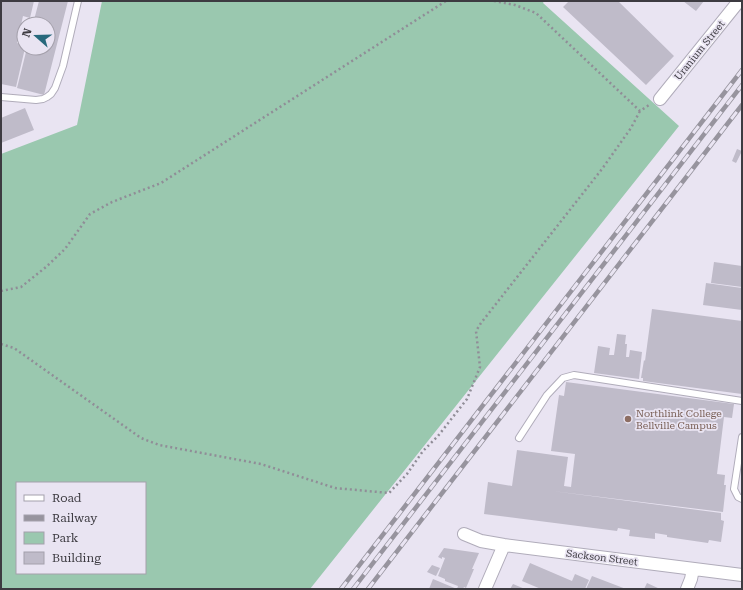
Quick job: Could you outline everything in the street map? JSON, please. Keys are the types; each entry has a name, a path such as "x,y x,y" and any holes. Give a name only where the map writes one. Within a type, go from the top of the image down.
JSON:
{"street":[{"name":"Uranium Street","path":"660,99 739,1"},
{"name":"Sackson Street","path":"464,534 480,540 504,545 742,575"},
{"path":"485,589 504,545"},
{"path":"687,589 694,569"}],"lane":[{"path":"1,97 36,100 43,99 51,94 55,88 63,66 78,1"},
{"path":"519,438 547,395 563,378 574,375 742,401"},
{"path":"742,437 734,489 738,497 742,499"}],"path":[{"path":"1,291 21,287 46,267 65,248 90,214 112,202 161,183 446,1"},
{"path":"494,1 515,5 536,13 640,111"},
{"path":"1,344 14,348 141,438 159,445 261,464 335,488 389,493 407,474 424,451 468,399 480,367 476,331 481,323 602,169 631,128 640,111 660,99"}],"green space":[{"path":"102,1 544,1 543,3 679,126 310,589 1,589 1,154 77,125"}],"building":[{"path":"1,1 34,1 30,16 16,16 16,56 23,56 16,87 1,84"},
{"path":"39,1 68,1 56,48 56,16 35,16"},
{"path":"569,1 618,1 674,56 646,85 563,7"},
{"path":"683,1 704,1 696,11"},
{"path":"25,56 54,56 44,95 17,88"},
{"path":"25,108 34,130 1,143 1,118"},
{"path":"737,149 742,151 736,163 732,161"},
{"path":"714,262 742,266 742,287 711,283"},
{"path":"706,283 742,288 742,310 703,305"},
{"path":"652,309 742,321 742,394 643,381 643,378 641,378 644,360 645,361"},
{"path":"617,334 626,335 626,357 629,357 630,350 642,352 639,379 594,373 598,346 610,348 609,355 614,355"},
{"path":"566,382 734,404 732,418 724,417 717,474 725,475 724,485 726,485 723,512 552,491 721,513 721,520 724,521 721,542 709,540 708,543 667,537 667,535 655,533 655,539 629,536 630,530 618,528 617,531 484,514 488,482 512,486 517,450 568,457 564,486 571,487 575,454 551,451 559,395 564,396"},
{"path":"444,548 479,553 466,588 464,587 463,589 457,589 458,586 445,581 445,579 438,576 445,558 442,557 442,559 438,557"},
{"path":"530,563 572,581 575,574 589,580 585,589 541,589 522,581"},
{"path":"432,565 440,568 436,576 427,572"},
{"path":"592,576 626,589 586,589"},
{"path":"433,579 457,589 429,589"},
{"path":"647,583 660,589 644,589"},
{"path":"513,584 525,589 510,589"}],"railway":[{"path":"341,589 742,70"},
{"path":"353,589 742,85"},
{"path":"368,589 742,105"}],"place":[{"name":"Northlink College Bellville Campus","path":"628,419"}]}
